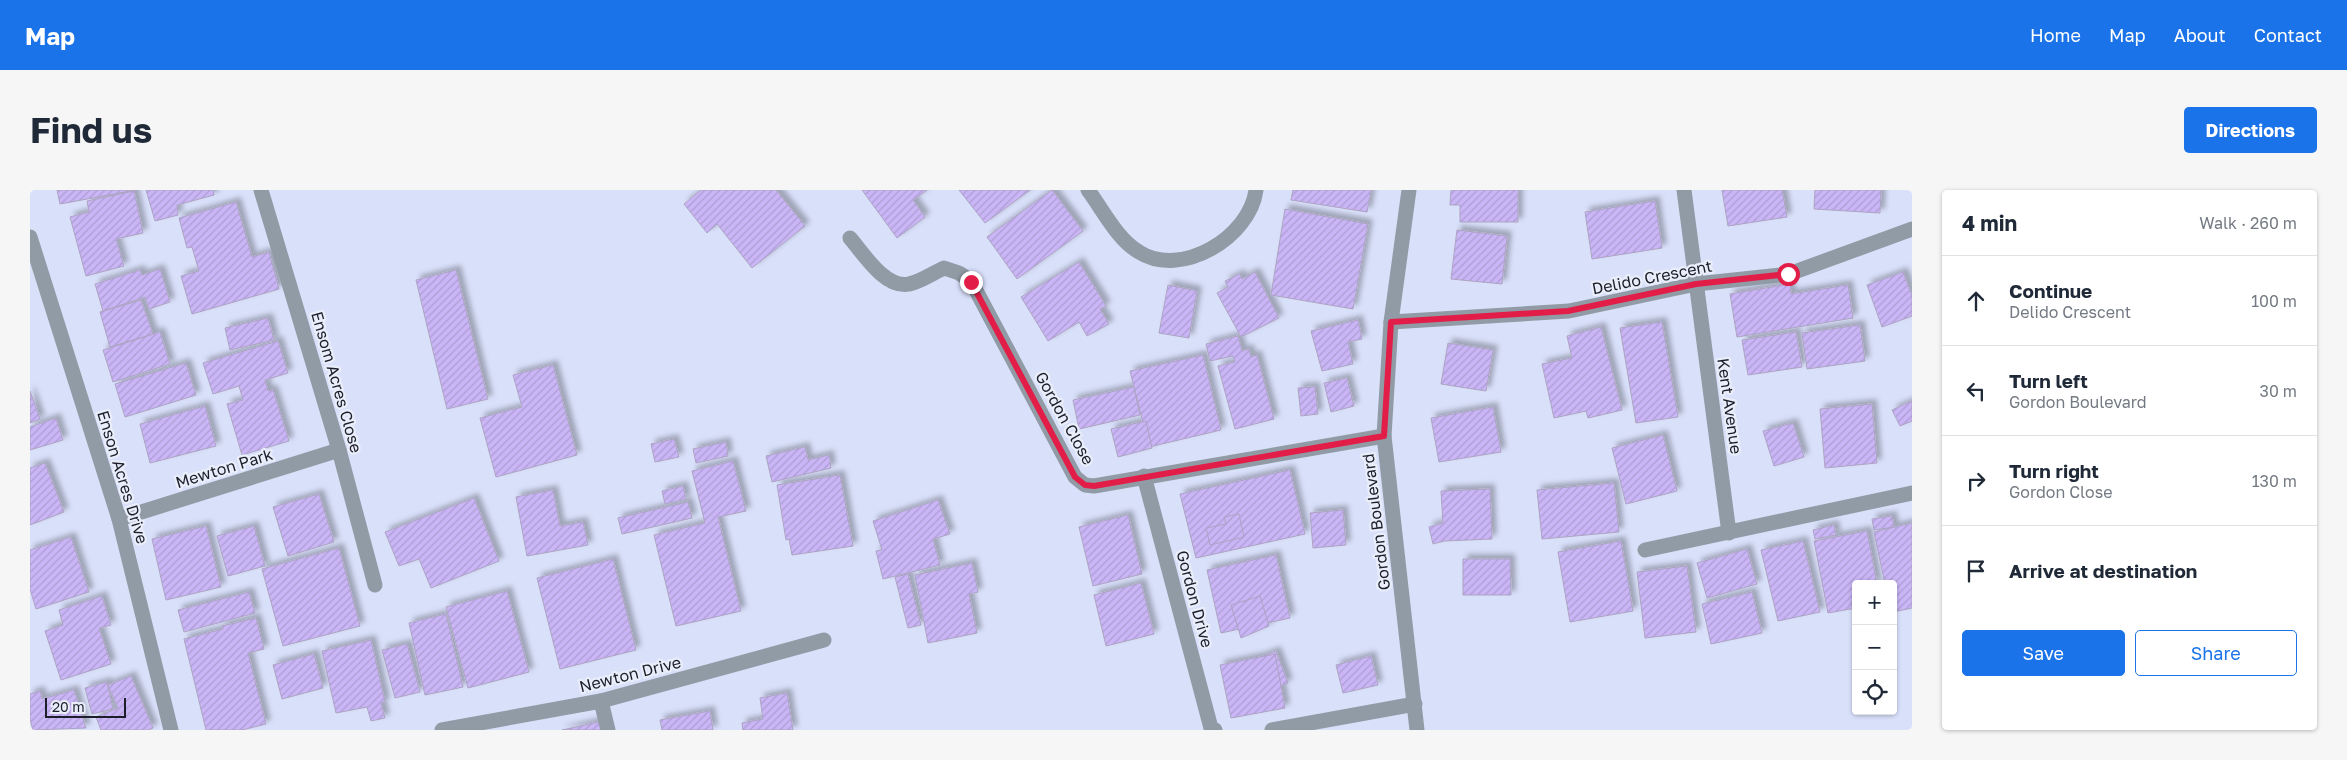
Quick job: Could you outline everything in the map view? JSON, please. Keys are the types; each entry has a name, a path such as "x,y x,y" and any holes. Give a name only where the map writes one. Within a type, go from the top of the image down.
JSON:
{"street":[{"name":"Ensom Acres Close","path":"261,190 339,450 375,585"},
{"path":"1088,190 1124,240 1138,252 1155,260 1174,262 1201,253 1228,238 1246,219 1256,190"},
{"name":"Gordon Boulevard","path":"1409,190 1391,322 1384,436 1417,730"},
{"name":"Kent Avenue","path":"1684,190 1730,533"},
{"name":"Delido Crescent","path":"1391,322 1568,311 1696,284 1788,274 1912,229"},
{"name":"Enson Acres Drive","path":"30,236 119,518 172,730"},
{"name":"Gordon Close","path":"850,238 881,275 895,282 908,284 944,268 959,273 971,282 1075,477 1085,485 1094,486 1384,436"},
{"name":"Mewton Park","path":"119,518 339,450"},
{"name":"Gordon Drive","path":"1144,476 1211,728 1215,730"},
{"path":"1645,550 1912,493"},
{"name":"Newton Drive","path":"442,730 601,702 824,640"},
{"path":"601,702 608,730"},
{"path":"1272,730 1415,704"}],"building":[{"path":"57,190 136,190 60,204"},
{"path":"146,190 213,190 214,195 177,205 178,215 155,221"},
{"path":"701,190 776,190 805,226 752,268 717,224 707,233 684,204"},
{"path":"862,190 927,190 913,200 925,217 897,238"},
{"path":"959,190 1030,190 985,223"},
{"path":"1052,190 1083,231 1017,279 987,237"},
{"path":"1293,190 1371,190 1367,212 1291,200"},
{"path":"1451,190 1518,190 1518,222 1460,222 1460,205 1450,205"},
{"path":"1722,190 1782,190 1787,217 1728,226"},
{"path":"1815,190 1881,190 1880,213 1814,209"},
{"path":"134,191 143,233 116,239 124,266 86,276 70,217 89,212 87,201"},
{"path":"1655,201 1662,248 1592,259 1585,212"},
{"path":"236,202 252,257 269,252 279,289 192,314 181,276 199,271 192,247 187,248 179,218"},
{"path":"1285,209 1368,224 1353,309 1271,295"},
{"path":"1457,230 1507,236 1502,284 1451,279"},
{"path":"1079,262 1106,306 1100,309 1109,324 1087,336 1079,322 1048,341 1021,297"},
{"path":"160,269 170,302 149,309 145,297 103,311 95,284 140,270 142,275"},
{"path":"456,270 488,399 447,409 416,280"},
{"path":"1255,272 1279,318 1241,337 1217,293 1228,287 1225,281 1240,274 1242,279"},
{"path":"1903,272 1912,296 1912,316 1882,327 1867,285"},
{"path":"1790,284 1791,294 1848,285 1853,318 1737,337 1730,294"},
{"path":"1168,285 1197,291 1189,338 1159,333"},
{"path":"141,300 153,334 110,347 100,312"},
{"path":"268,318 274,340 230,350 225,328"},
{"path":"1358,320 1362,339 1348,342 1353,364 1322,371 1311,331"},
{"path":"1662,322 1678,417 1636,423 1620,328"},
{"path":"1860,325 1865,361 1807,369 1802,333"},
{"path":"1601,327 1622,410 1588,418 1586,411 1554,418 1542,364 1572,358 1567,336"},
{"path":"160,332 170,364 113,382 103,350"},
{"path":"1796,332 1802,367 1748,375 1742,340"},
{"path":"1238,336 1242,351 1249,349 1251,357 1257,355 1274,419 1235,429 1218,366 1235,362 1233,356 1210,361 1206,344"},
{"path":"278,341 288,373 265,380 268,391 273,390 289,441 242,455 227,404 243,400 239,386 213,394 203,363"},
{"path":"1448,343 1493,350 1486,391 1441,384"},
{"path":"1203,355 1221,430 1149,447 1130,371"},
{"path":"186,363 196,395 125,417 115,384"},
{"path":"553,365 577,455 496,477 480,418 522,407 513,375"},
{"path":"1347,378 1354,406 1331,412 1324,383"},
{"path":"1134,387 1140,415 1079,429 1073,400"},
{"path":"1315,387 1318,414 1301,416 1298,388"},
{"path":"30,391 40,419 30,423"},
{"path":"1912,401 1912,421 1900,426 1892,410"},
{"path":"1872,404 1877,463 1825,468 1820,409"},
{"path":"205,406 216,446 150,463 140,424"},
{"path":"1493,407 1501,452 1439,462 1431,418"},
{"path":"56,418 63,440 30,450 30,427"},
{"path":"1146,421 1152,448 1118,457 1111,429"},
{"path":"1793,423 1804,457 1774,466 1763,431"},
{"path":"1663,435 1677,491 1626,504 1612,448"},
{"path":"674,439 679,457 655,462 651,444"},
{"path":"726,442 728,456 696,463 693,449"},
{"path":"805,447 808,460 829,455 831,468 772,482 766,456"},
{"path":"733,461 746,511 718,517 741,611 676,626 654,535 705,523 692,471"},
{"path":"45,463 64,512 30,525 30,468"},
{"path":"1290,470 1305,534 1196,558 1180,494"},
{"path":"840,475 853,546 792,555 789,539 786,540 777,485"},
{"path":"1614,483 1619,532 1542,539 1537,490"},
{"path":"683,486 686,499 665,504 662,491"},
{"path":"1490,489 1492,539 1444,541 1433,544 1429,527 1443,523 1441,491"},
{"path":"553,490 560,526 583,522 588,545 527,556 516,497"},
{"path":"319,494 334,542 288,556 273,507"},
{"path":"474,498 499,561 431,588 419,559 399,566 385,532"},
{"path":"938,500 950,534 933,539 940,565 883,579 876,551 882,550 873,521"},
{"path":"688,502 692,518 622,534 618,518"},
{"path":"1343,510 1346,545 1313,548 1310,513"},
{"path":"1239,514 1244,537 1210,545 1206,528 1226,524 1224,517"},
{"path":"1128,515 1142,574 1093,586 1079,527"},
{"path":"1892,516 1894,527 1874,530 1872,519"},
{"path":"1912,523 1912,608 1897,611 1897,580 1884,580 1874,532"},
{"path":"1834,525 1836,535 1815,539 1813,530"},
{"path":"206,526 221,587 166,600 152,539"},
{"path":"254,526 265,566 228,576 217,536"},
{"path":"1867,531 1876,580 1852,580 1852,609 1828,613 1814,541"},
{"path":"71,537 89,592 36,609 30,589 30,550"},
{"path":"1621,541 1633,611 1570,622 1558,552"},
{"path":"1803,541 1820,612 1778,621 1761,550"},
{"path":"339,548 360,626 283,646 262,569"},
{"path":"1747,549 1757,584 1707,598 1697,563"},
{"path":"1276,555 1290,618 1221,633 1207,570"},
{"path":"613,559 636,650 560,669 537,578"},
{"path":"1463,559 1510,559 1511,595 1463,595"},
{"path":"972,563 978,592 969,594 977,633 928,643 915,575"},
{"path":"1687,566 1696,632 1645,638 1637,572"},
{"path":"908,574 921,625 908,628 895,577"},
{"path":"1141,583 1154,634 1106,646 1094,595"},
{"path":"507,591 529,672 468,688 446,607"},
{"path":"249,592 255,613 184,632 178,610"},
{"path":"1752,592 1762,633 1711,644 1702,604"},
{"path":"102,596 111,625 99,628 111,664 61,680 45,631 63,625 59,610"},
{"path":"1260,596 1269,626 1241,638 1231,605"},
{"path":"446,614 463,687 425,695 409,623"},
{"path":"256,618 264,649 248,653 266,724 242,730 206,730 184,639 223,629 222,626"},
{"path":"371,640 385,702 381,703 385,718 371,721 367,707 336,713 322,651"},
{"path":"407,644 420,692 395,698 382,650"},
{"path":"1276,651 1288,683 1232,705 1243,664"},
{"path":"314,654 323,688 282,699 273,665"},
{"path":"1275,654 1285,708 1231,718 1220,665"},
{"path":"1371,656 1378,685 1343,693 1336,665"},
{"path":"131,676 153,728 149,730 101,730 96,717 118,708 108,685"},
{"path":"107,682 113,709 92,714 85,688"},
{"path":"74,690 86,728 33,730 30,719 30,694 40,691 42,699"},
{"path":"787,693 793,730 743,730 742,723 763,719 760,698"},
{"path":"710,711 713,730 662,730 660,720"},
{"path":"599,722 601,730 562,730"}],"route":[{"path":"971,282 1075,477 1085,485 1094,486 1384,436 1391,322 1568,311 1696,284 1788,274"}]}
